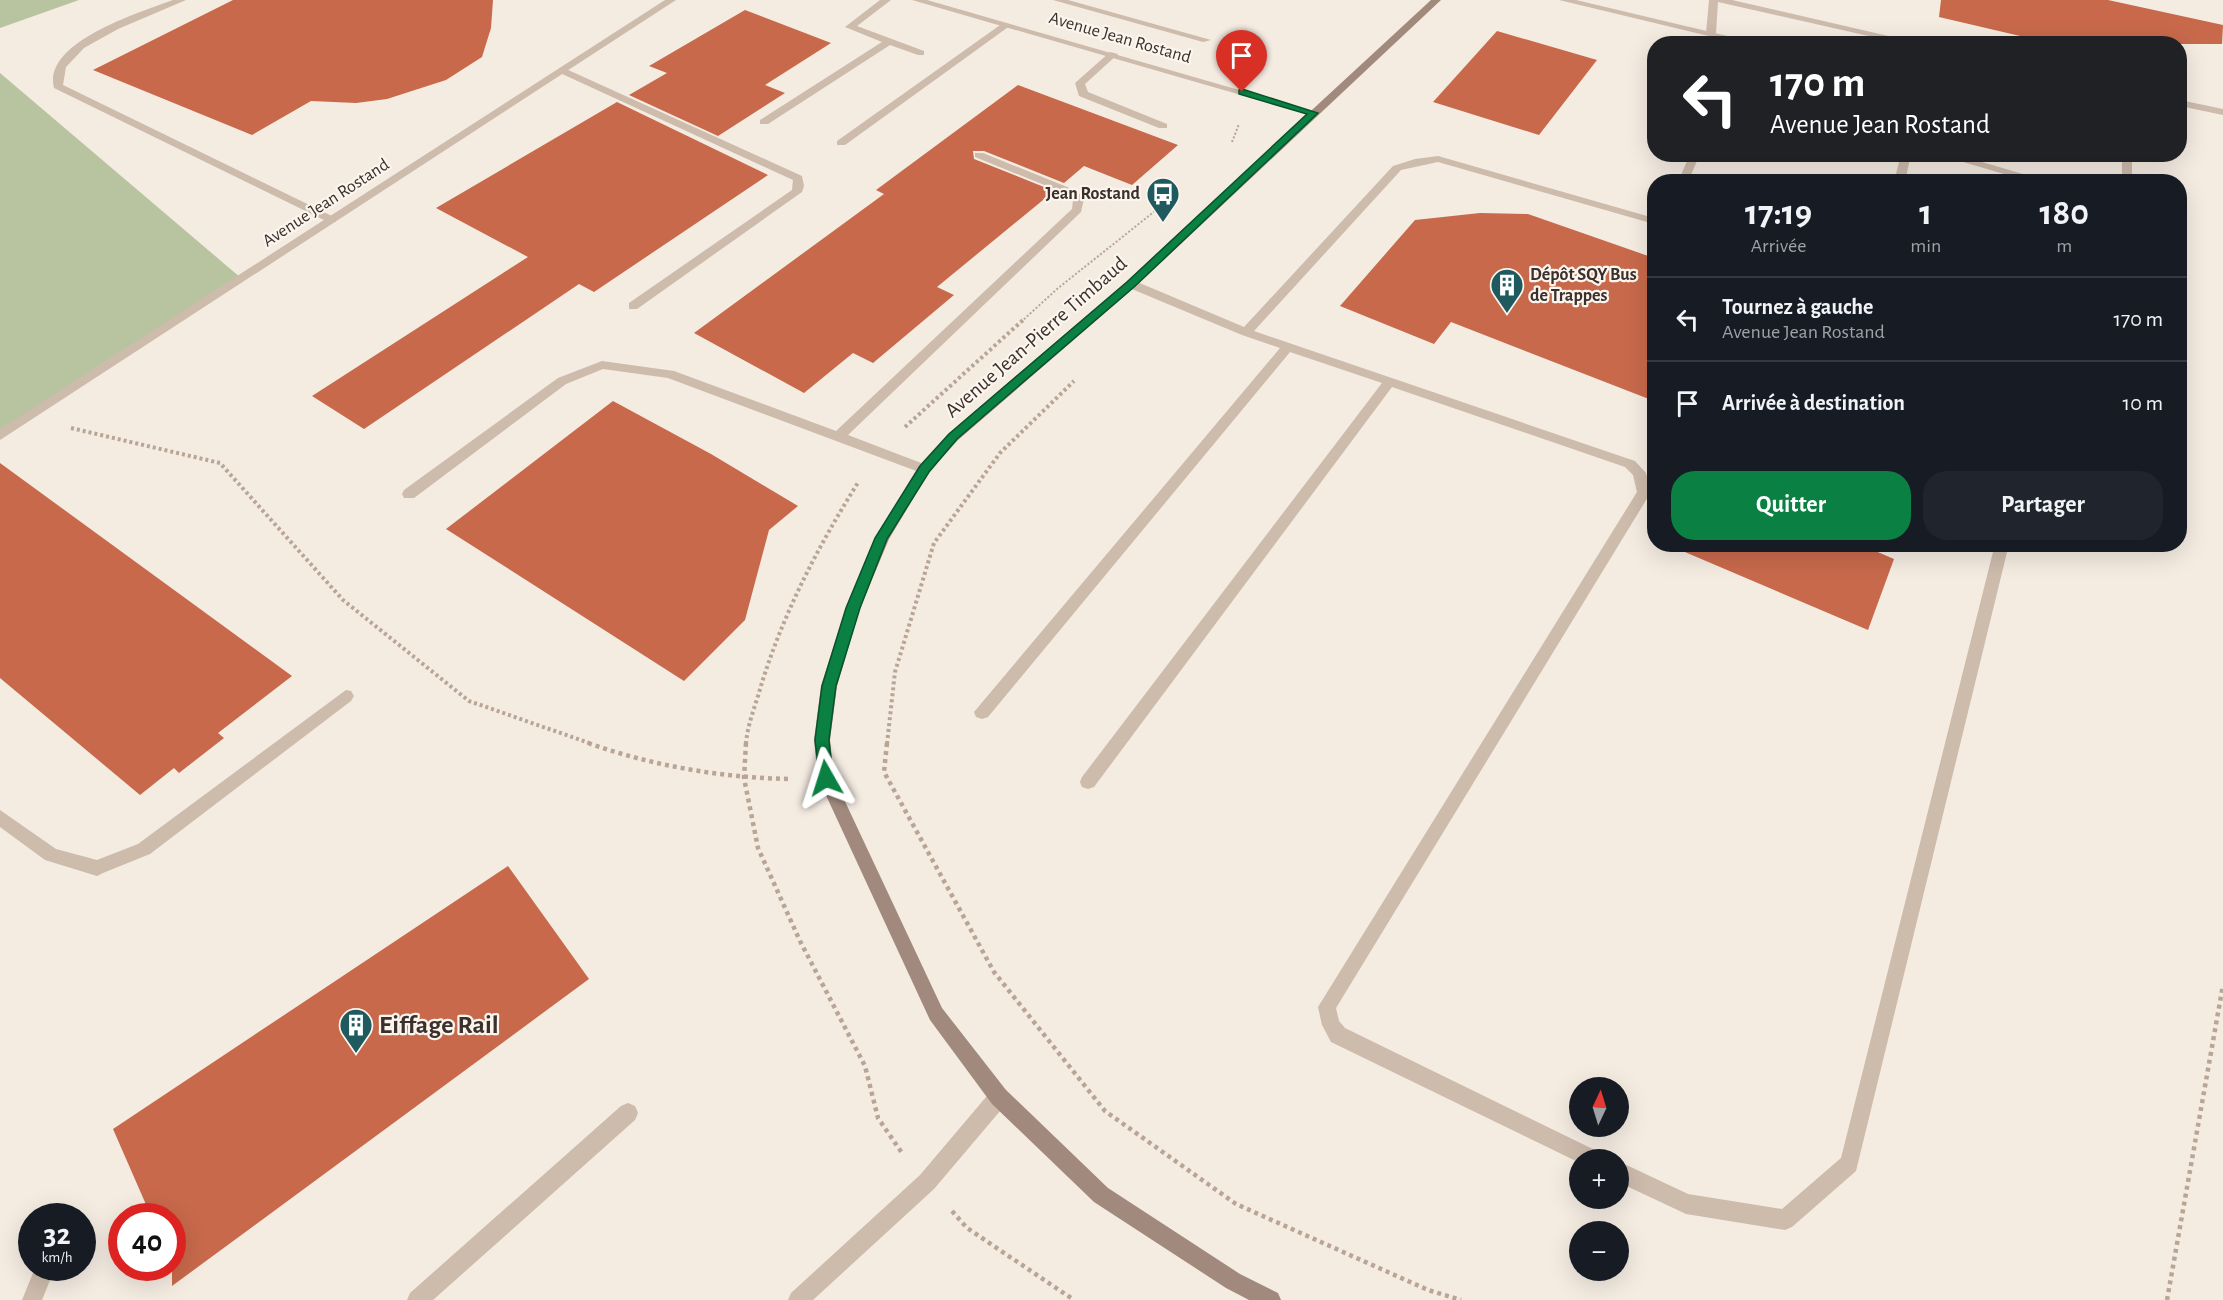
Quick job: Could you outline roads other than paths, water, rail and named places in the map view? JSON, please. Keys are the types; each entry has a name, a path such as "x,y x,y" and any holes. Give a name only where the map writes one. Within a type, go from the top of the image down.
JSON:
{"street":[{"path":"181,0 117,27 77,48 61,66 58,86 332,220"},
{"name":"Avenue Jean Rostand","path":"0,435 671,0"},
{"path":"886,0 850,27 887,43 921,53"},
{"name":"Avenue Jean Rostand","path":"917,0 1314,113"},
{"path":"1058,0 1206,40"},
{"name":"Avenue Jean-Pierre Timbaud","path":"1270,1300 1233,1281 1101,1195 999,1097 936,1014 826,778 822,740 829,686 853,608 882,538 924,469 953,436 1131,284 1436,0"},
{"path":"1564,0 1585,2 1721,36"},
{"path":"1711,33 1714,0"},
{"path":"1720,0 1885,36"},
{"path":"1777,11 1783,0"},
{"path":"841,142 1006,25"},
{"path":"764,122 887,43"},
{"path":"1113,54 1080,83 1083,94 1163,126"},
{"path":"563,71 798,178 797,192 633,306"},
{"path":"2187,104 2223,112"},
{"path":"838,437 1077,210 1079,199 1073,193 979,155"},
{"path":"1246,332 1397,168 1415,162 1438,159 1647,219"},
{"path":"1971,162 2015,174"},
{"path":"1131,284 1246,332 1630,464 1639,473 1644,492 1327,1007 1331,1025 1338,1035 1571,1149"},
{"path":"982,712 1288,346"},
{"path":"409,494 562,381 602,365 670,374 924,469"},
{"path":"1088,782 1390,381"},
{"path":"1629,1176 1686,1204 1785,1220 1849,1164 2000,552"},
{"path":"0,817 51,855 97,868 144,849 346,696"},
{"path":"798,1300 927,1182 999,1097"},
{"path":"417,1300 628,1113"},
{"path":"32,1300 40,1281"}],"place":[{"name":"Jean Rostand","path":"1163,223"},
{"name":"Dépôt SQY Bus de Trappes","path":"1507,314"},
{"name":"Eiffage Rail","path":"356,1054"}]}
